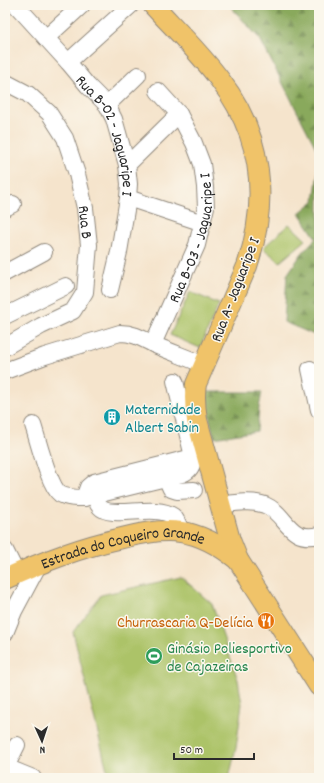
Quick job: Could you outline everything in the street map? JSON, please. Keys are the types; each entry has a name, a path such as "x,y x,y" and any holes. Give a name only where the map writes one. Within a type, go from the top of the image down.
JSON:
{"main road":[{"name":"Rua A- Jaguaripe I","path":"153,5 220,79 231,96 241,114 249,135 259,176 259,213 253,248 196,384 194,394 194,406 197,420 221,505"},
{"name":"Estrada do Coqueiro Grande","path":"221,505 230,540 238,560 319,686"},
{"name":"Estrada do Coqueiro Grande","path":"11,576 85,547 148,532 182,532 198,536 213,543 238,560"}],"street":[{"name":"Rua B-02 - Jaguaripe I","path":"16,5 88,86 107,105 114,118 127,165 129,184 119,252 110,290"},
{"path":"46,38 82,5"},
{"path":"68,62 131,5"},
{"path":"107,105 138,76"},
{"name":"Rua B","path":"5,82 28,94 49,113 65,138 85,208 89,245 85,292 74,311 41,326 5,347"},
{"name":"Rua B-03 - Jaguaripe I","path":"153,344 197,245 206,207 202,164 194,143 179,114 158,91"},
{"path":"127,165 179,114"},
{"path":"128,198 203,223"},
{"path":"5,273 44,252"},
{"path":"5,316 66,286"},
{"path":"5,371 120,332 138,336 153,344 204,365"},
{"path":"310,369 319,410"},
{"path":"148,476 166,478 186,472 192,467 192,458 176,381"},
{"path":"33,425 52,485 60,494 68,497 89,497 148,476 192,458"},
{"path":"166,478 171,489 194,490"},
{"path":"89,497 104,510 113,512 167,512 174,517 182,532"},
{"path":"221,505 256,502 277,513 296,534 318,538"},
{"path":"5,550 11,576"},
{"path":"5,632 10,608 39,564"},
{"path":"17,745 6,768 33,778"}],"green space":[{"path":"229,5 319,5 319,154 260,39"},
{"path":"319,165 319,337 284,322 287,275 302,253 316,238 299,213 314,201"},
{"path":"289,224 306,240 280,262 263,248"},
{"path":"190,292 219,304 200,348 170,335"},
{"path":"206,392 262,392 257,431 214,438"},
{"name":"Ginásio Poliesportivo de Cajazeiras","path":"181,577 212,604 238,680 242,704 236,748 229,778 109,778 73,632 101,595"}],"place":[{"name":"Maternidade Albert Sabin","path":"112,417"},
{"name":"Churrascaria Q-Delícia","path":"266,621"},
{"name":"Ginásio Poliesportivo de Cajazeiras","path":"154,656"}]}
